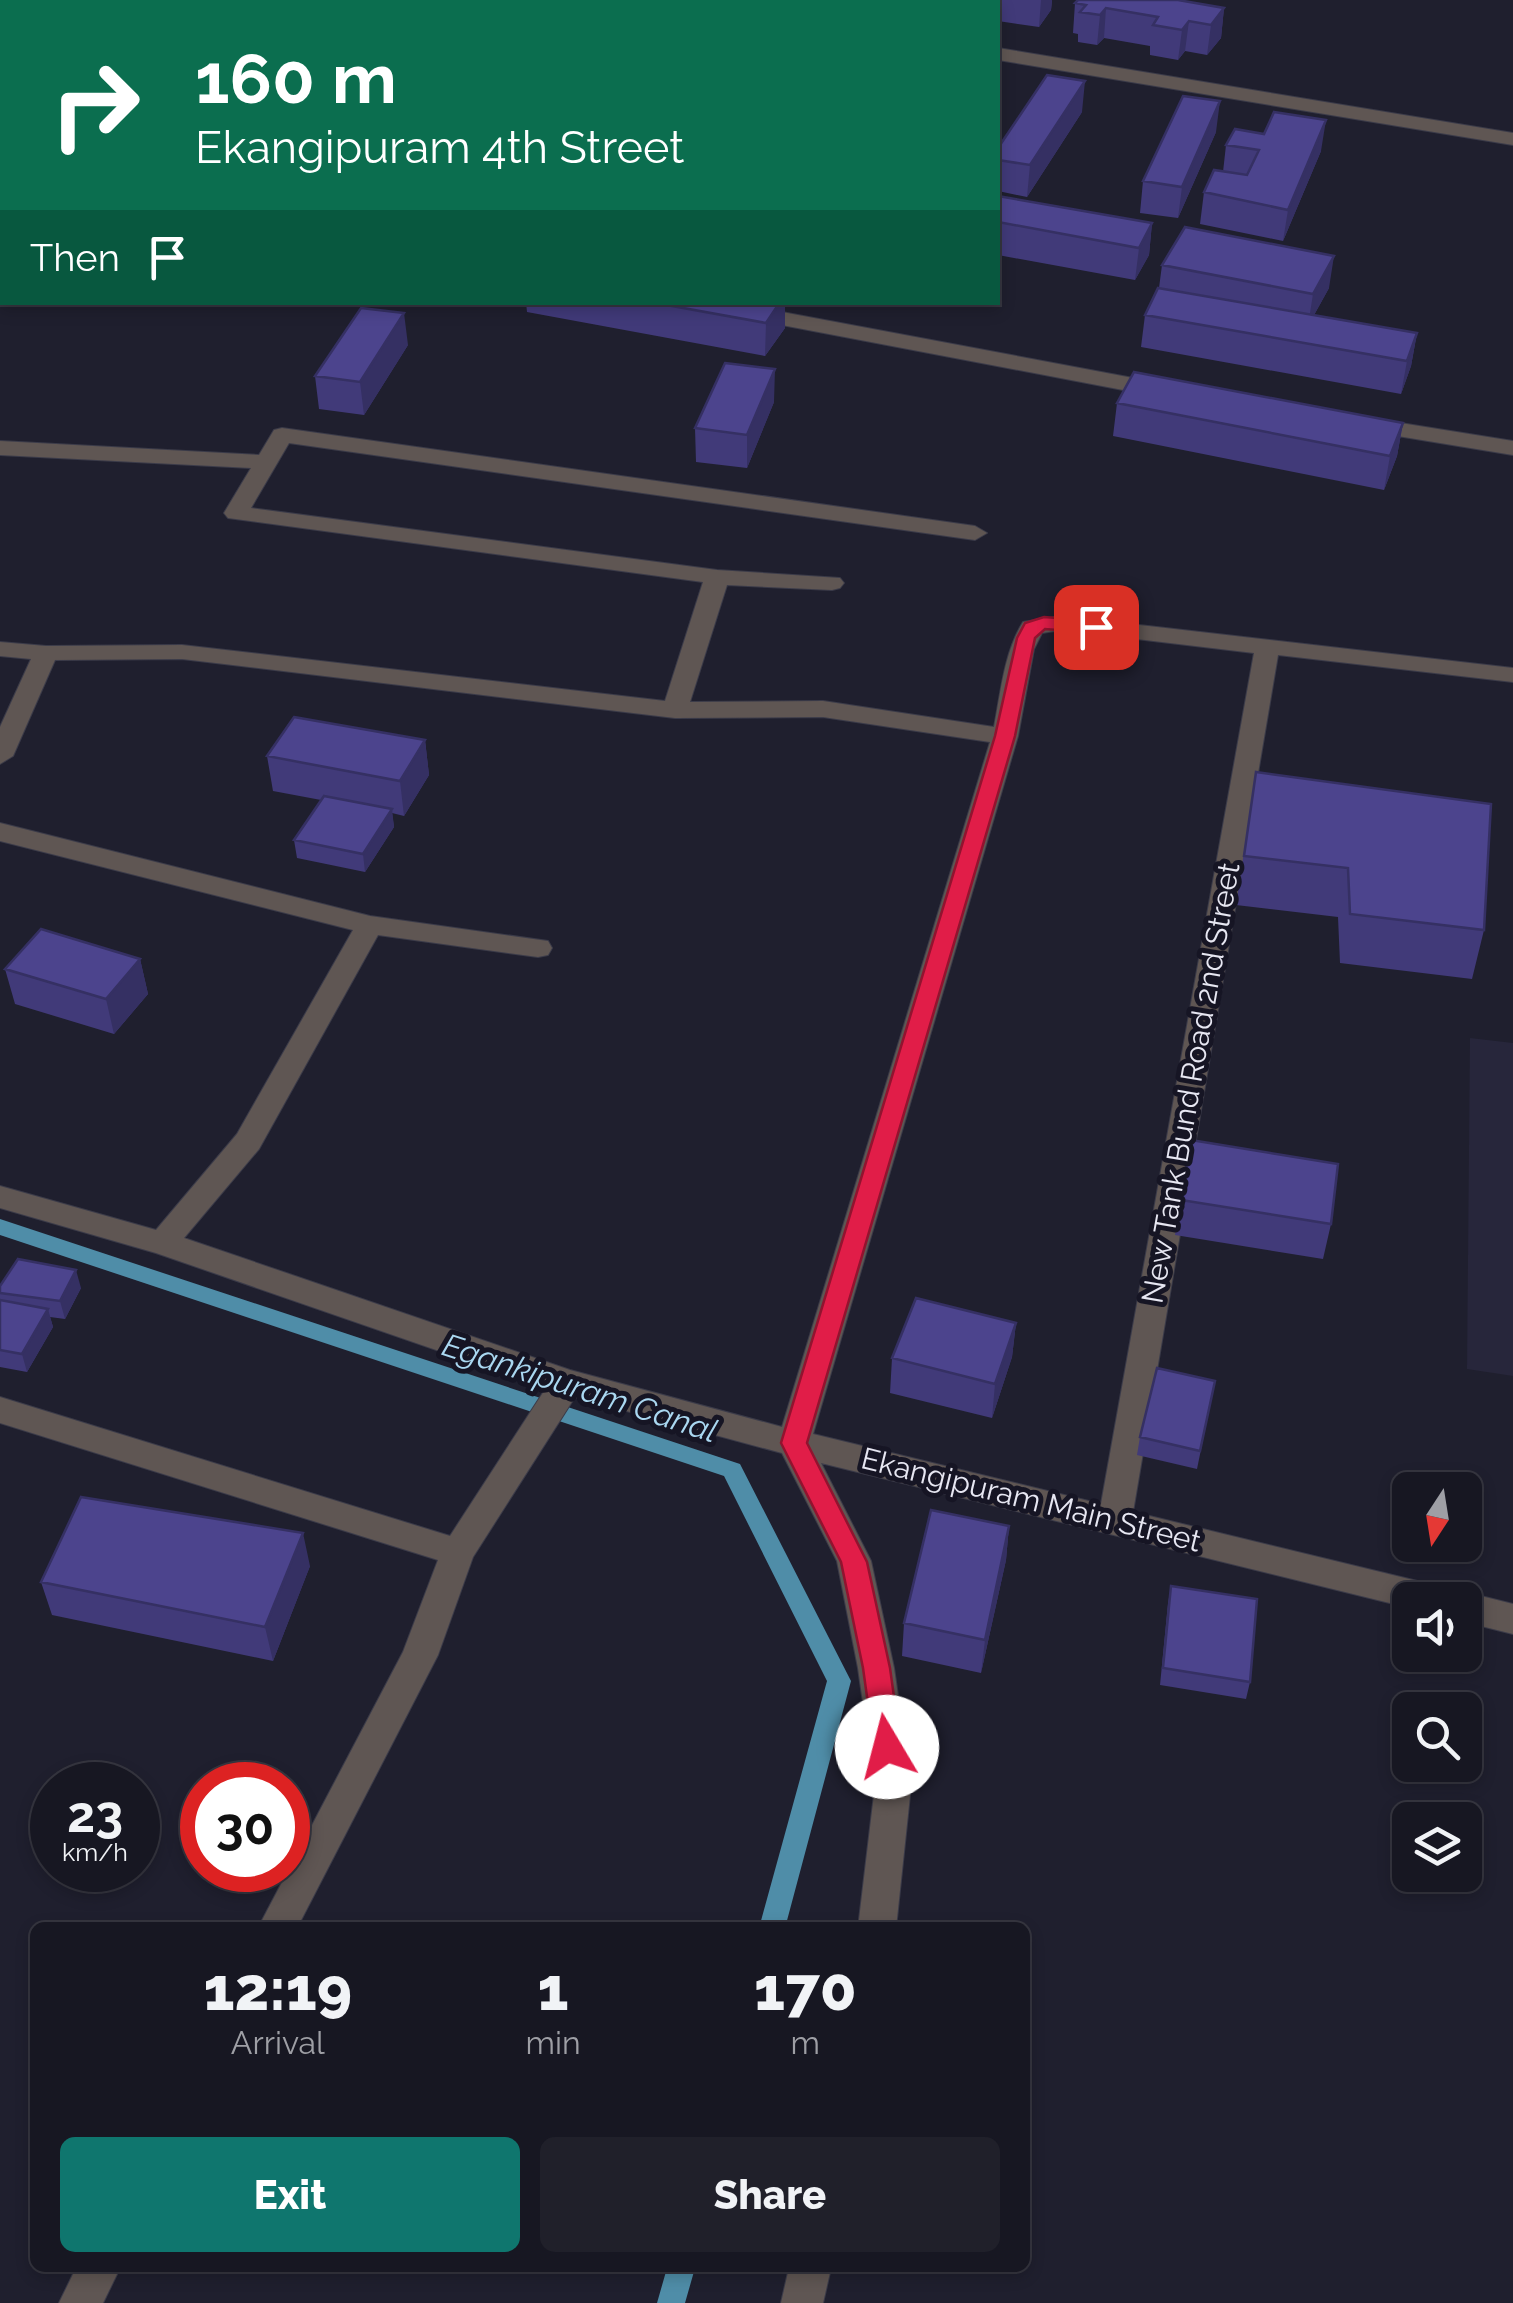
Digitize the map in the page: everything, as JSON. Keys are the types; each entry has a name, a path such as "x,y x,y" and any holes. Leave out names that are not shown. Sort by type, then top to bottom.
{"street":[{"path":"1000,54 1513,139"},
{"path":"708,305 1183,394"},
{"path":"1338,420 1513,448"},
{"path":"832,583 718,577 236,513 282,435 975,532"},
{"path":"0,448 269,462"},
{"path":"674,710 718,577"},
{"path":"879,1922 892,1786 876,1668 854,1562 794,1443 1005,736 1022,650 1032,627 1061,623 1513,675"},
{"name":"New Tank Bund Road 2nd Street","path":"1115,1518 1267,646"},
{"path":"0,649 46,653 182,652 674,710 823,708 1005,736"},
{"path":"0,756 46,653"},
{"path":"0,832 370,925 538,948"},
{"path":"163,1244 248,1141 370,925"},
{"name":"Ekangipuram Main Street","path":"0,1197 163,1244 566,1384 1392,1588"},
{"path":"280,1922 420,1655 458,1552 566,1384"},
{"path":"0,1410 458,1552"},
{"path":"1482,1611 1513,1619"},
{"path":"80,2303 96,2272"},
{"path":"802,2303 809,2272"}],"shaded area":[{"path":"1470,1038 1513,1043 1513,1376 1467,1369"}],"building":[{"path":"1178,0 1224,8 1211,25 1189,21 1182,30 1153,25 1158,17 1106,8 1100,15 1080,12 1086,5 1075,3"},
{"path":"1047,75 1085,81 1030,165 1000,160 1000,145"},
{"path":"1183,96 1220,101 1182,187 1143,181"},
{"path":"1274,112 1326,120 1288,210 1204,192 1214,170 1247,175 1259,150 1226,145 1235,129 1264,134"},
{"path":"1000,196 1152,223 1139,248 1000,222"},
{"path":"1185,227 1334,256 1313,294 1162,265"},
{"path":"1158,288 1417,333 1407,361 1145,315"},
{"path":"667,305 778,305 766,323"},
{"path":"361,308 404,313 360,382 315,376"},
{"path":"725,363 775,369 747,435 695,428"},
{"path":"1134,372 1403,423 1390,456 1117,403"},
{"path":"294,717 425,740 400,781 267,756"},
{"path":"1256,772 1491,804 1484,930 1350,914 1348,868 1244,856"},
{"path":"324,796 392,809 363,854 294,840"},
{"path":"41,929 140,959 106,999 5,969"},
{"path":"1191,1140 1338,1164 1331,1224 1181,1200"},
{"path":"18,1259 76,1270 60,1301 0,1293 0,1286"},
{"path":"916,1298 1016,1323 995,1384 892,1358"},
{"path":"0,1300 48,1309 22,1354 0,1350"},
{"path":"1157,1368 1215,1381 1200,1451 1140,1437"},
{"path":"81,1497 303,1533 265,1627 41,1582"},
{"path":"931,1510 1009,1526 985,1640 904,1623"},
{"path":"1171,1586 1257,1599 1250,1682 1163,1668"}],"waterway":[{"name":"Egankipuram Canal","path":"0,1227 732,1470 839,1681 774,1922"},
{"name":"Egankipuram Canal","path":"671,2303 680,2272"}],"route":[{"path":"887,1747 876,1668 854,1562 794,1443 1005,736 1026,638 1032,627 1044,623 1096,627"}]}
